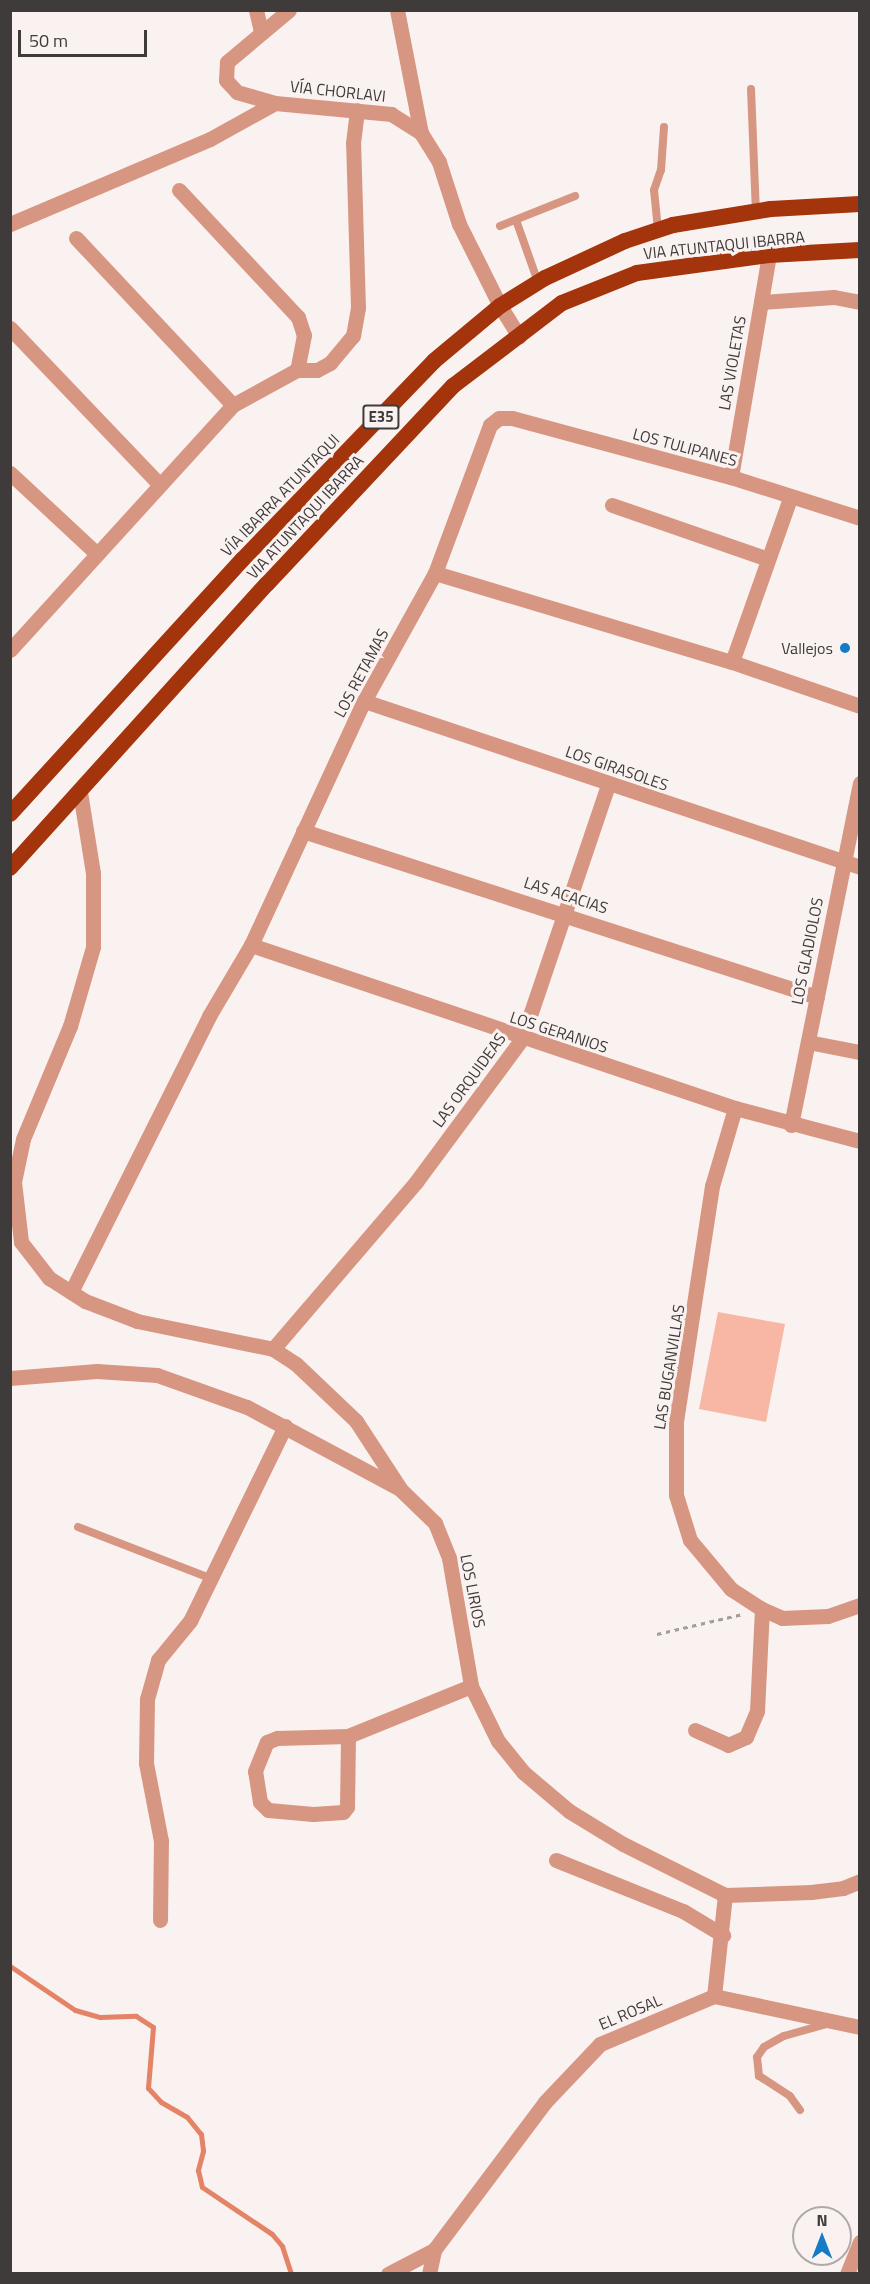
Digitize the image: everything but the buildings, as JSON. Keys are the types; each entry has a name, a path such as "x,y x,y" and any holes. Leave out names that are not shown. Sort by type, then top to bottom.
{"highway":[{"name":"VÍA IBARRA ATUNTAQUI","path":"10,814 243,559 434,361 500,306 538,282 625,241 658,230 756,211 860,204"},
{"name":"VIA ATUNTAQUI IBARRA","path":"10,868 267,584 453,386 562,303 637,273 769,255 860,250"}],"street":[{"path":"256,10 261,32"},
{"path":"275,103 237,92 226,80 227,63 289,10"},
{"path":"397,10 421,133"},
{"name":"VÍA CHORLAVI","path":"10,224 210,139 275,103 391,114 421,133 439,162 459,224 500,306 519,336"},
{"path":"10,650 233,405 297,370 316,370 330,363 353,336 358,308 353,143 357,110"},
{"path":"179,190 298,317 304,335 297,370"},
{"path":"76,238 233,405"},
{"name":"LAS VIOLETAS","path":"731,477 769,255"},
{"path":"761,302 834,297 860,302"},
{"path":"10,328 159,484"},
{"name":"LOS TULIPANES","path":"499,418 731,477 790,498 860,518"},
{"name":"LOS RETAMAS","path":"71,1292 209,1016 251,945 364,701 435,573 490,425 499,418"},
{"path":"10,473 96,553"},
{"path":"732,662 790,498"},
{"path":"612,505 768,559"},
{"path":"435,573 732,662 860,706"},
{"name":"LOS GIRASOLES","path":"364,701 608,785 860,867"},
{"name":"LOS GLADIOLOS","path":"791,1125 860,783"},
{"name":"LAS ORQUIDEAS","path":"273,1349 416,1182 522,1039 608,785"},
{"path":"80,792 93,873 93,947 70,1026 23,1139 14,1182 21,1242 49,1278 71,1292 137,1321 273,1349 296,1364 356,1421 400,1489"},
{"name":"LAS ACACIAS","path":"303,831 566,914 817,997"},
{"name":"LOS GERANIOS","path":"251,945 522,1039 735,1108 791,1125 860,1141"},
{"path":"808,1042 860,1052"},
{"name":"LAS BUGANVILLAS","path":"735,1108 712,1186 676,1422 676,1495 690,1540 731,1589 762,1609 782,1618 828,1616 860,1605"},
{"name":"LOS LIRIOS","path":"10,1378 97,1371 158,1375 247,1407 400,1489 435,1523 449,1558 471,1686 498,1741 523,1772 569,1811 623,1844 725,1895"},
{"path":"160,1920 161,1841 146,1763 147,1699 158,1660 190,1621 285,1426"},
{"path":"695,1730 728,1745 746,1737 757,1711 762,1609"},
{"path":"348,1736 347,1807 343,1812 313,1814 268,1810 260,1802 255,1771 267,1742 277,1738 348,1736 471,1686"},
{"path":"556,1860 683,1911 723,1935"},
{"path":"860,1881 822,1891 725,1895 723,1935 714,1996 860,2027"},
{"name":"EL ROSAL","path":"388,2274 434,2250 545,2102 600,2044 714,1996"},
{"path":"847,2274 860,2242"},
{"path":"429,2274 434,2250"}],"lane":[{"path":"751,89 756,211"},
{"path":"658,230 654,190 661,170 664,127"},
{"path":"500,226 575,196"},
{"path":"516,220 538,282"},
{"path":"78,1527 212,1579"},
{"path":"800,2110 790,2096 759,2076 757,2057 764,2047 784,2036 834,2022"}],"path":[{"path":"657,1634 762,1609"}],"shaded area":[{"path":"718,1312 785,1324 766,1422 699,1409"}],"waterway":[{"path":"10,1966 75,2010 100,2017 136,2016 153,2027 148,2088 161,2102 187,2117 201,2134 203,2151 198,2170 202,2187 272,2234 282,2246 291,2274"}],"place":[{"name":"Vallejos","path":"845,648"}]}
